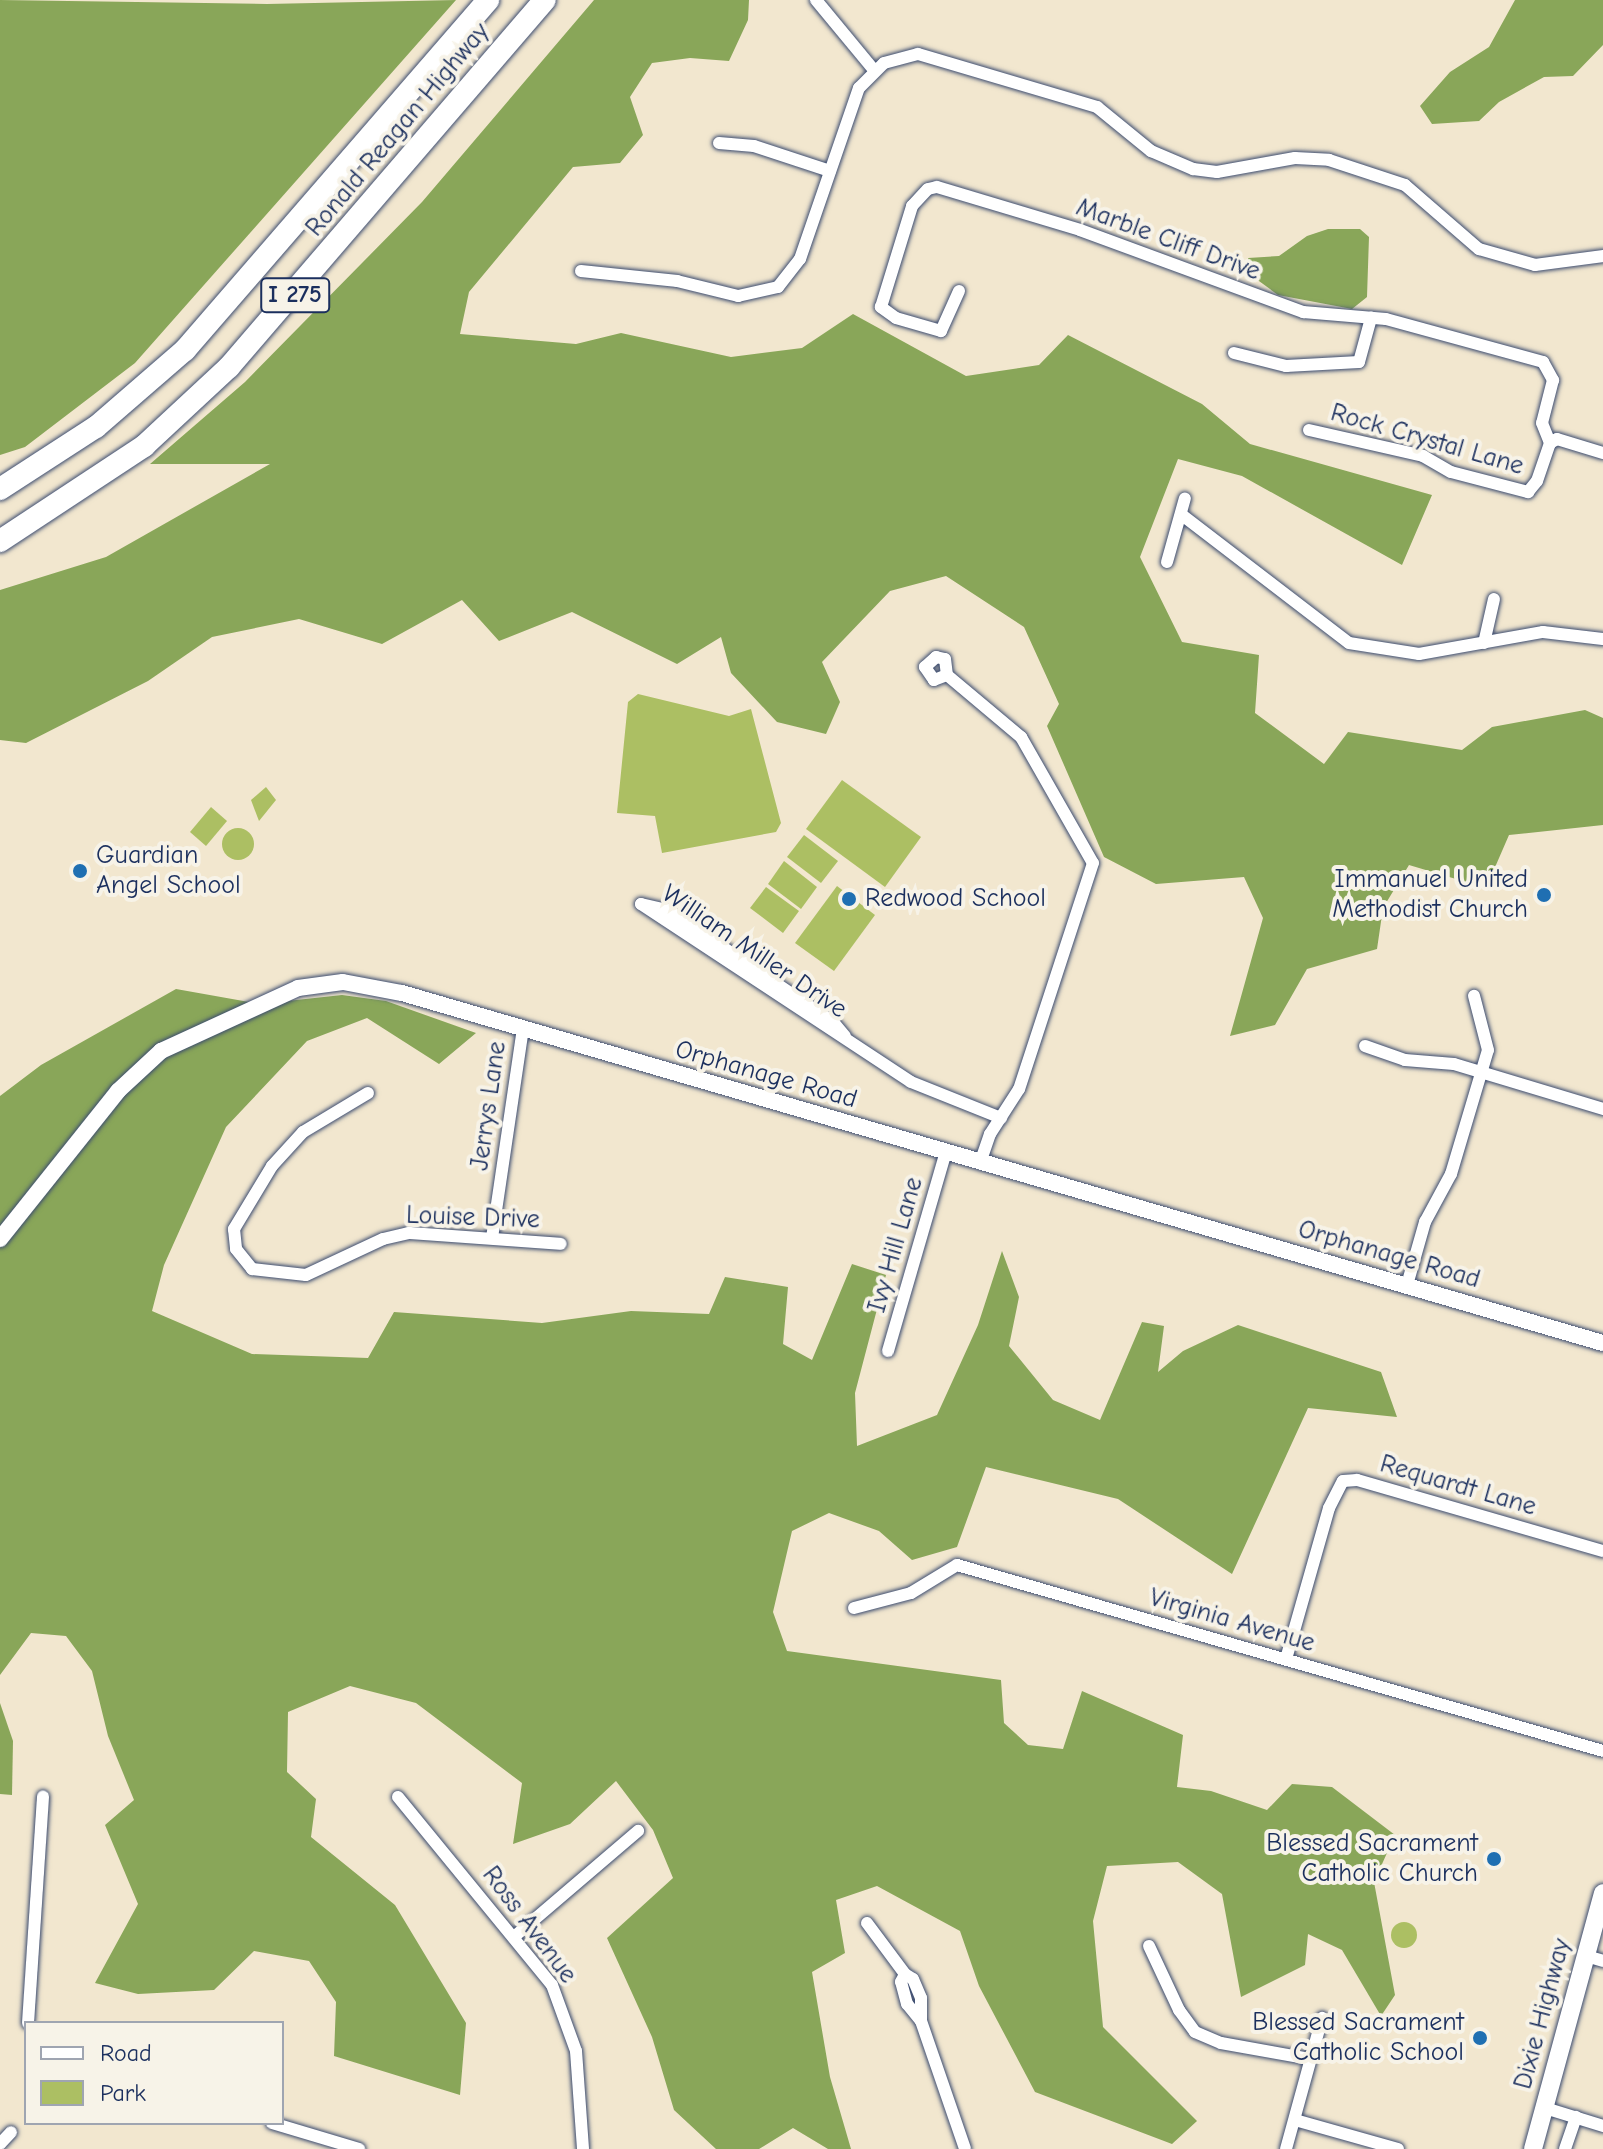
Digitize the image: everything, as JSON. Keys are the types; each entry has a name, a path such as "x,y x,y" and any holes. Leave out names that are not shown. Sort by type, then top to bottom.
{"highway":[{"name":"Ronald Reagan Highway","path":"0,489 96,427 185,350 488,0"},
{"name":"Ronald Reagan Highway","path":"0,541 144,446 229,367 545,0"}],"main road":[{"name":"Orphanage Road","path":"0,1239 145,1064 181,1039 298,988 319,982 371,985 1603,1343"},
{"name":"Dixie Highway","path":"1533,2149 1595,1959 1603,1893"}],"street":[{"path":"816,0 874,70"},
{"path":"581,271 677,281 738,296 768,292 786,281 800,259 855,96 874,70 895,58 929,54 1097,107 1164,160 1193,169 1217,172 1295,158 1329,160 1405,185 1479,249 1535,265 1603,256"},
{"path":"719,143 754,146 830,171"},
{"name":"Marble Cliff Drive","path":"959,291 941,331 896,318 881,307 906,220 928,189 937,187 1109,239 1303,312 1371,318 1543,362 1553,380 1542,423 1550,443"},
{"path":"1234,353 1286,366 1359,362 1371,318"},
{"name":"Rock Crystal Lane","path":"1309,430 1423,456 1451,472 1528,492 1537,481 1550,443"},
{"path":"1550,443 1557,439 1603,453"},
{"path":"1167,562 1185,498"},
{"path":"1182,515 1349,643 1419,654 1543,632 1603,639"},
{"path":"1484,643 1494,599"},
{"path":"947,675 1034,753 1093,863 1019,1089 1001,1118 980,1163"},
{"name":"William Miller Drive","path":"847,1039 834,1023 668,910 641,904 829,1032 847,1039 911,1082 1001,1118"},
{"path":"1407,1285 1425,1222 1451,1174 1483,1072 1489,1041 1474,996"},
{"name":"Jerrys Lane","path":"492,1238 523,1028"},
{"path":"1365,1046 1405,1060 1438,1061 1483,1072 1603,1109"},
{"name":"Louise Drive","path":"368,1093 303,1132 272,1166 234,1229 236,1249 245,1263 260,1273 306,1275 396,1235 561,1244"},
{"name":"Ivy Hill Lane","path":"888,1351 946,1152"},
{"name":"Requardt Lane","path":"1286,1659 1329,1508 1343,1481 1357,1480 1603,1551"},
{"name":"Virginia Avenue","path":"854,1608 911,1593 957,1565 1603,1751"},
{"path":"28,2021 43,1796"},
{"name":"Ross Avenue","path":"398,1797 515,1936 552,1985 569,2024 583,2149"},
{"path":"515,1936 638,1831"},
{"path":"867,1923 921,1998 921,2021 965,2149"},
{"path":"1149,1946 1195,2032 1221,2043 1310,2059"},
{"path":"1286,2149 1322,2018"},
{"path":"1545,2108 1603,2126"},
{"path":"1565,2149 1576,2117"},
{"path":"1295,2120 1398,2149"},
{"path":"278,2125 359,2149"},
{"path":"0,2144 11,2132"},
{"path":"307,2149 314,2136"}],"green space":[{"path":"0,0 267,4 456,0 135,363 25,447 0,455"},
{"path":"594,0 749,0 748,20 729,61 690,58 652,63 630,97 643,135 620,163 573,167 469,292 460,334 576,344 621,333 731,357 802,348 853,314 966,376 1039,365 1068,335 1202,404 1250,444 1432,495 1402,565 1242,476 1178,459 1140,557 1182,642 1259,655 1255,713 1324,764 1348,732 1462,750 1492,727 1585,710 1603,718 1603,825 1509,835 1486,888 1409,865 1383,908 1377,949 1307,969 1275,1025 1230,1036 1263,918 1244,877 1156,884 1104,857 1047,726 1059,704 1024,627 946,576 890,591 822,662 840,702 826,734 777,722 731,673 721,637 677,664 572,612 499,641 462,600 382,644 299,619 212,637 148,681 26,743 0,740 0,590 106,557 270,464 150,464 245,382 422,202"},
{"path":"1515,0 1603,0 1603,45 1573,76 1544,77 1499,102 1479,121 1432,124 1420,106 1450,72 1489,47"},
{"path":"1328,229 1360,229 1369,237 1367,297 1352,309 1278,295 1248,273 1248,258 1279,256 1307,236"},
{"path":"638,694 729,716 751,709 781,823 776,832 662,853 655,816 617,813 628,702"},
{"path":"842,780 921,837 885,887 806,829"},
{"path":"266,787 276,800 259,821 251,800"},
{"path":"211,807 227,821 206,846 190,832"},
{"path":"238,828 249,833 254,844 249,855 238,860 227,855 222,844 227,833"},
{"path":"804,835 838,861 821,883 787,857"},
{"path":"784,861 817,887 801,909 768,884"},
{"path":"837,886 875,915 834,971 795,943"},
{"path":"766,887 799,911 783,933 750,908"},
{"path":"176,989 260,1004 342,995 386,1001 476,1033 439,1064 367,1018 307,1041 226,1127 164,1265 152,1311 252,1354 368,1358 394,1312 542,1323 631,1311 709,1314 725,1277 788,1287 783,1344 812,1360 852,1264 886,1275 855,1393 857,1446 937,1415 978,1325 1002,1251 1019,1297 1009,1346 1053,1400 1100,1420 1142,1322 1164,1326 1158,1372 1183,1351 1238,1325 1381,1372 1397,1417 1308,1408 1232,1574 1118,1499 986,1467 957,1547 912,1560 879,1531 829,1513 792,1531 773,1612 787,1651 1001,1680 1004,1723 1028,1745 1063,1749 1082,1691 1183,1735 1177,1787 1211,1791 1267,1810 1292,1784 1332,1787 1395,1835 1374,1882 1395,1995 1381,2016 1342,1950 1308,1934 1305,1965 1241,1997 1222,1894 1178,1862 1107,1866 1093,1921 1103,2027 1197,2121 1172,2144 1035,2092 979,1986 960,1931 877,1886 836,1900 845,1953 812,1972 830,2077 851,2149 828,2149 793,2128 759,2149 716,2149 674,2110 652,2037 607,1938 673,1878 653,1830 616,1781 570,1824 513,1844 522,1783 416,1703 350,1686 288,1712 287,1772 316,1799 311,1837 395,1905 466,2023 460,2095 334,2056 336,2002 309,1961 254,1951 214,1990 138,1994 95,1983 138,1904 105,1825 134,1800 108,1736 92,1671 66,1636 31,1633 0,1675 0,1096 41,1065"},
{"path":"0,1703 13,1741 12,1795 0,1794"},
{"path":"1404,1922 1413,1926 1417,1935 1413,1944 1404,1948 1395,1944 1391,1935 1395,1926"}],"place":[{"name":"Guardian Angel School","path":"80,871"},
{"name":"Immanuel United Methodist Church","path":"1544,895"},
{"name":"Redwood School","path":"849,899"},
{"name":"Blessed Sacrament Catholic Church","path":"1494,1859"},
{"name":"Blessed Sacrament Catholic School","path":"1480,2038"}]}
